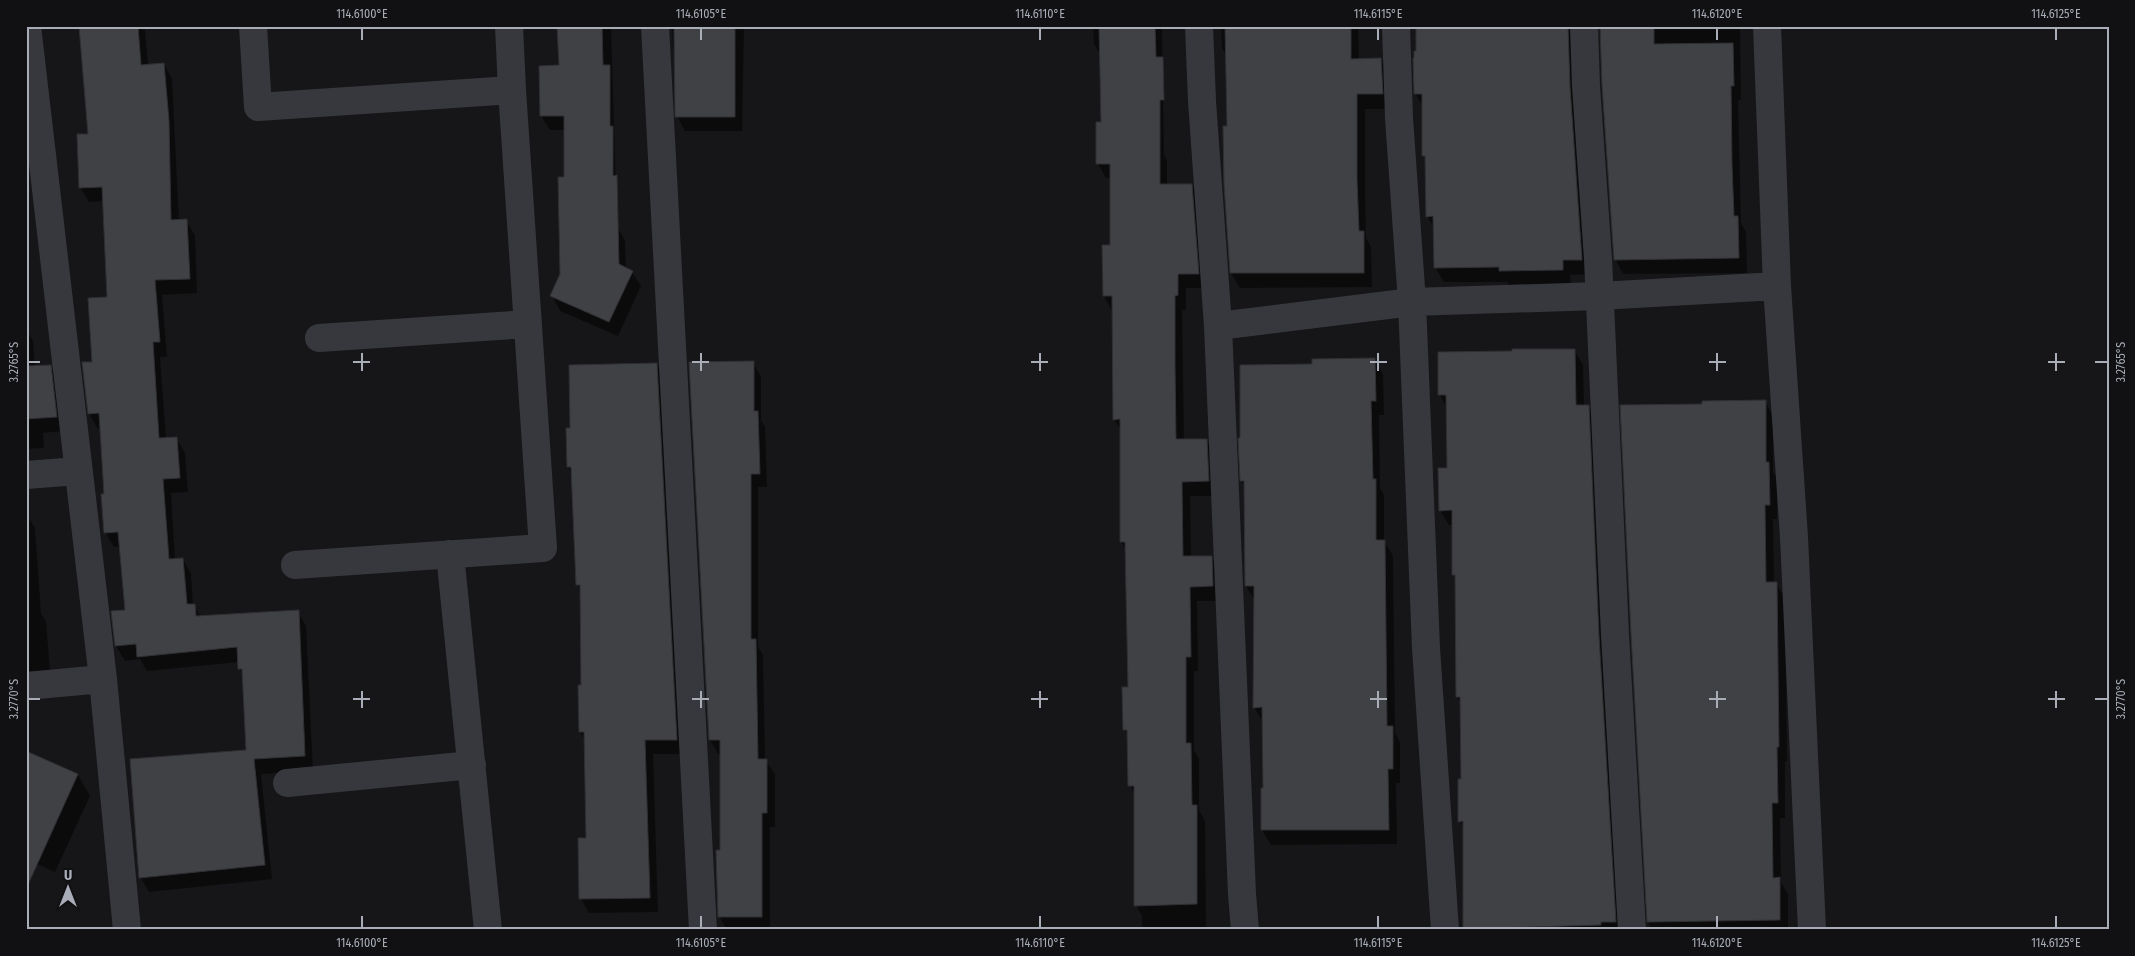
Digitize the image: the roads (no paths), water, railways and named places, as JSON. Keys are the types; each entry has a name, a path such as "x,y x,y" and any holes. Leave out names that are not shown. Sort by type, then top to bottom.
{"street":[{"path":"27,26 104,679 127,930"},
{"path":"252,26 258,107 512,90"},
{"path":"295,564 543,548 509,26"},
{"path":"655,26 703,930"},
{"path":"1199,26 1202,101 1218,326 1245,930"},
{"path":"1396,26 1399,118 1412,302 1426,648 1445,930"},
{"path":"1584,26 1632,930"},
{"path":"1767,26 1777,286 1794,537 1812,930"},
{"path":"1218,326 1412,302 1599,296 1777,286"},
{"path":"319,338 528,324"},
{"path":"26,475 78,471"},
{"path":"450,554 488,930"},
{"path":"26,686 104,679"},
{"path":"287,783 472,765"}]}
